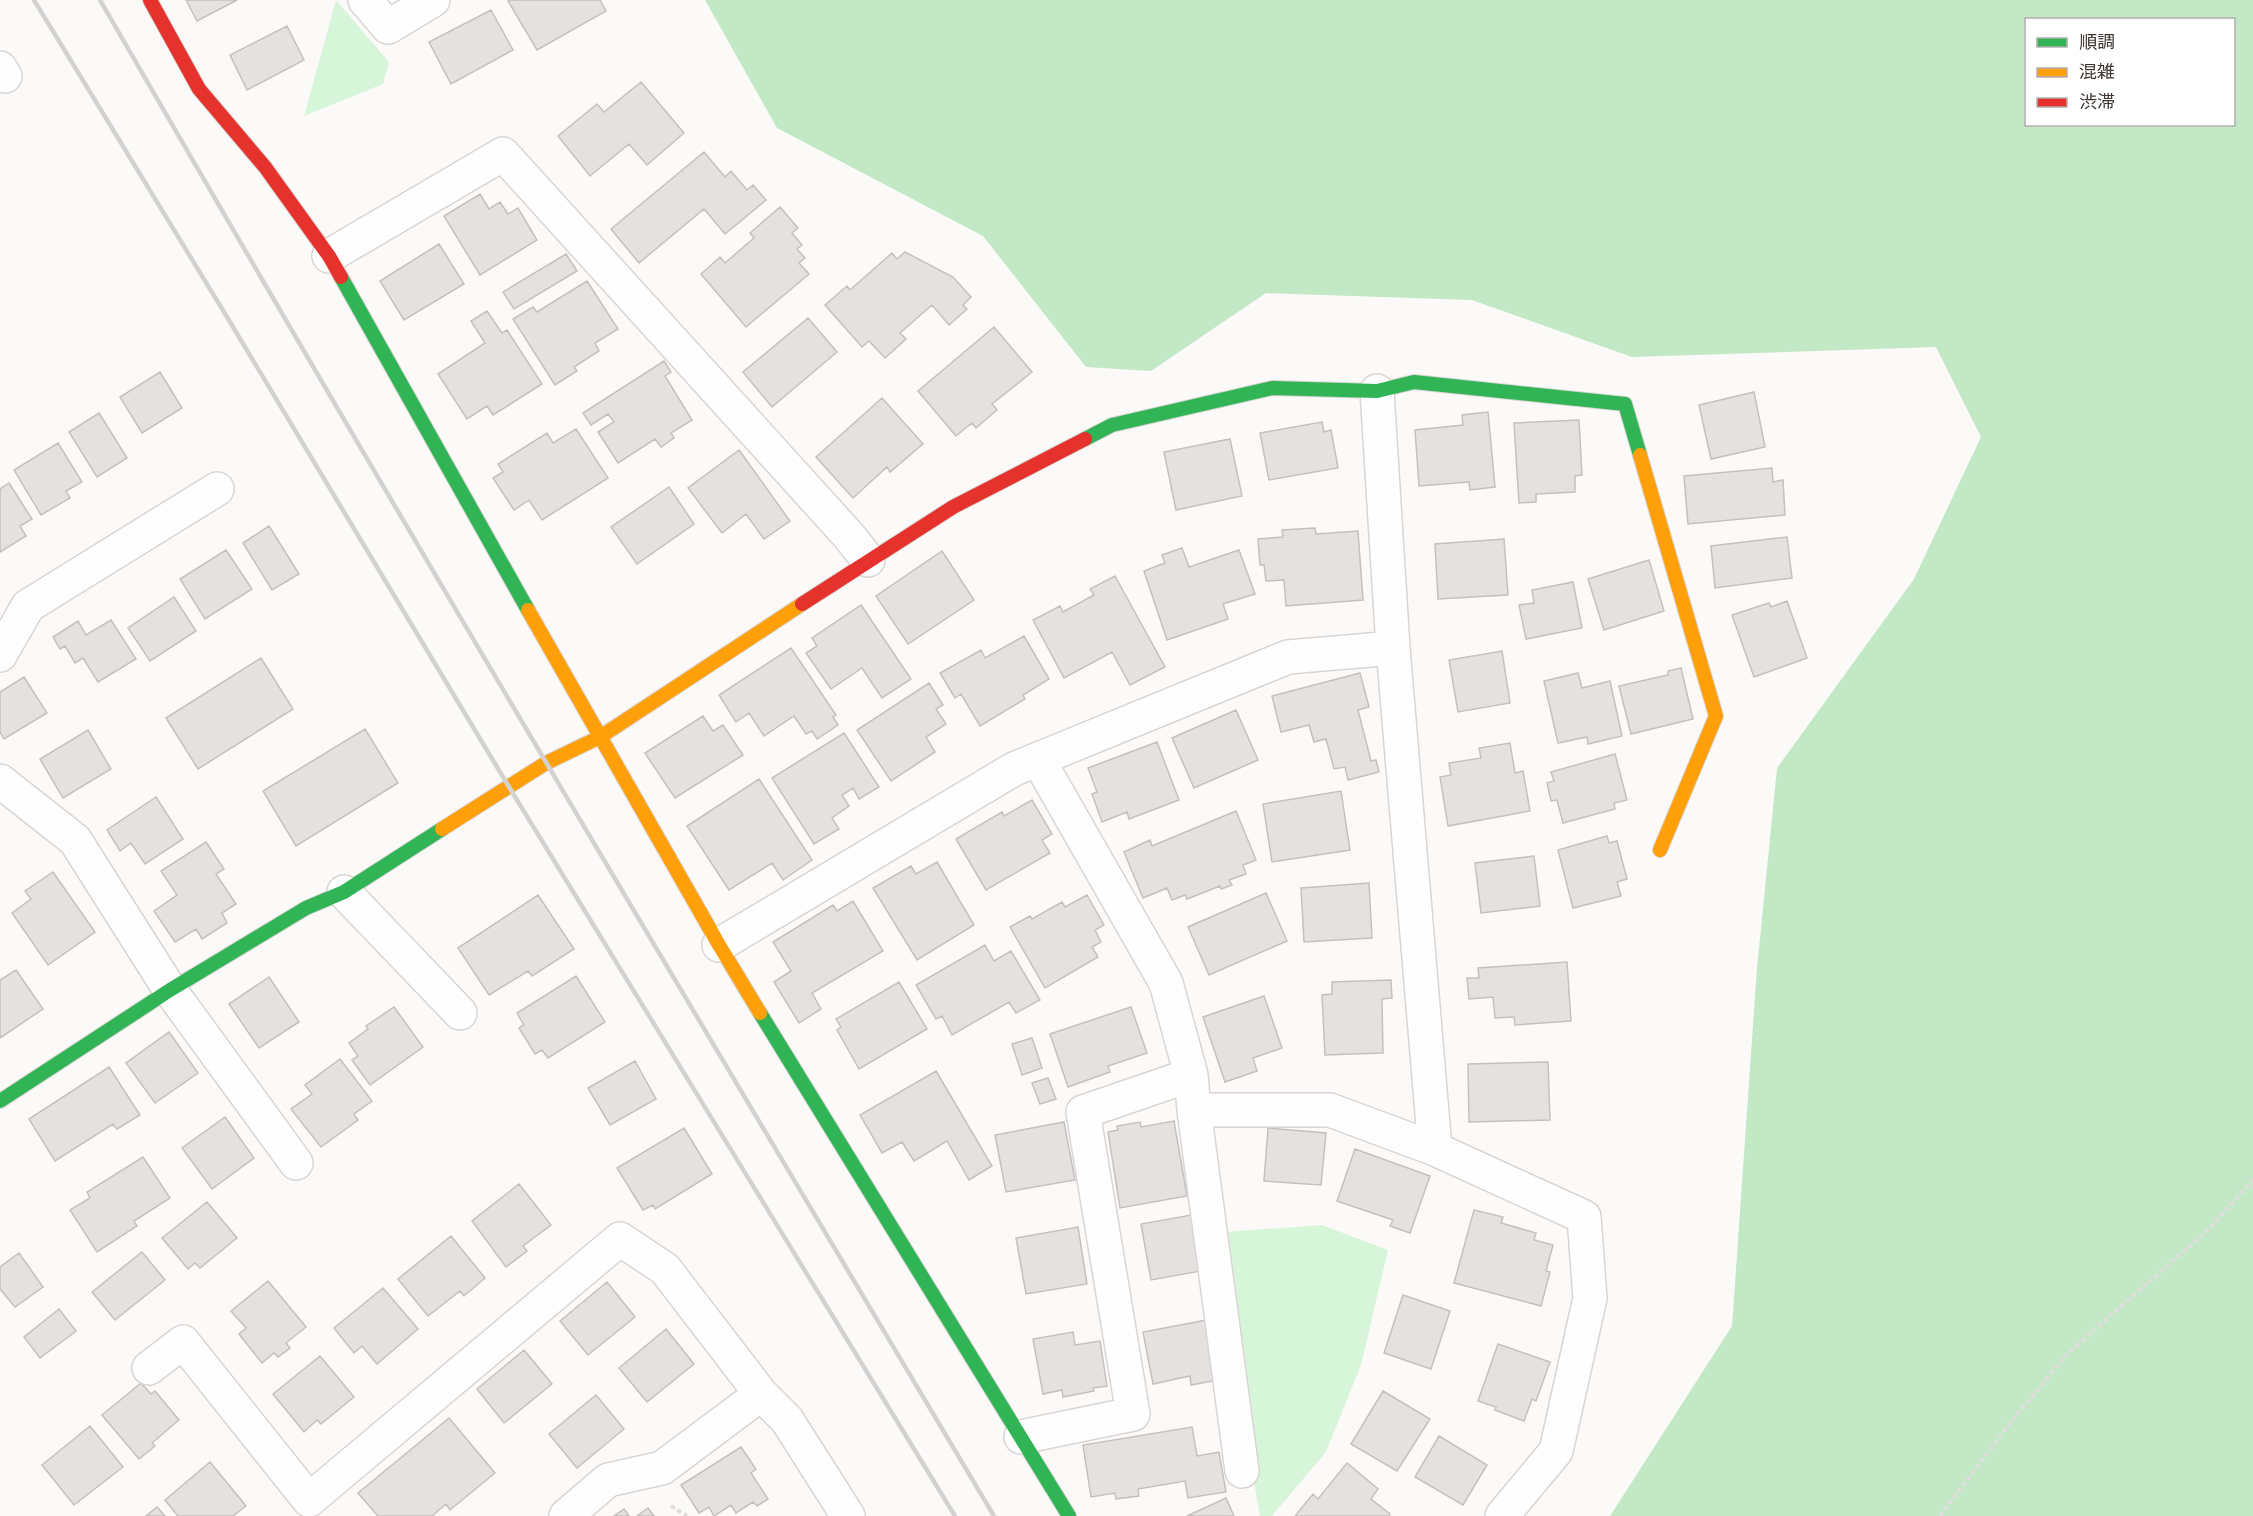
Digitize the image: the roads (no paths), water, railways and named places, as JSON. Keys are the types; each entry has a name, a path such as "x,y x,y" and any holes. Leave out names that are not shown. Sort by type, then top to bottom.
{"street":[{"path":"150,0 199,89 265,167 329,256 719,945 1069,1516"},
{"path":"365,0 388,27 434,0"},
{"path":"329,256 503,154 841,527 868,560"},
{"path":"0,1101 170,990 306,908 344,892 546,763 600,737 868,560 953,507 1112,425 1272,388 1377,391 1413,382 1625,404 1716,716 1660,850"},
{"path":"1377,391 1394,648 1435,1149"},
{"path":"0,655 28,606 217,489"},
{"path":"719,945 1014,769 1288,657 1394,648"},
{"path":"1038,759 1166,983 1191,1075 1242,1471"},
{"path":"0,781 75,840 170,990 296,1162"},
{"path":"344,892 460,1013"},
{"path":"1021,1437 1133,1414 1083,1112 1191,1075"},
{"path":"1194,1110 1330,1110 1435,1149 1584,1217 1590,1298 1556,1451 1502,1516"},
{"path":"149,1368 183,1342 301,1508 620,1239 665,1269 761,1394 787,1420 848,1516"},
{"path":"566,1516 608,1480 662,1468 761,1394"}],"railway":[{"path":"34,0 509,787 955,1516"},
{"path":"100,0 433,570 994,1516"}]}
